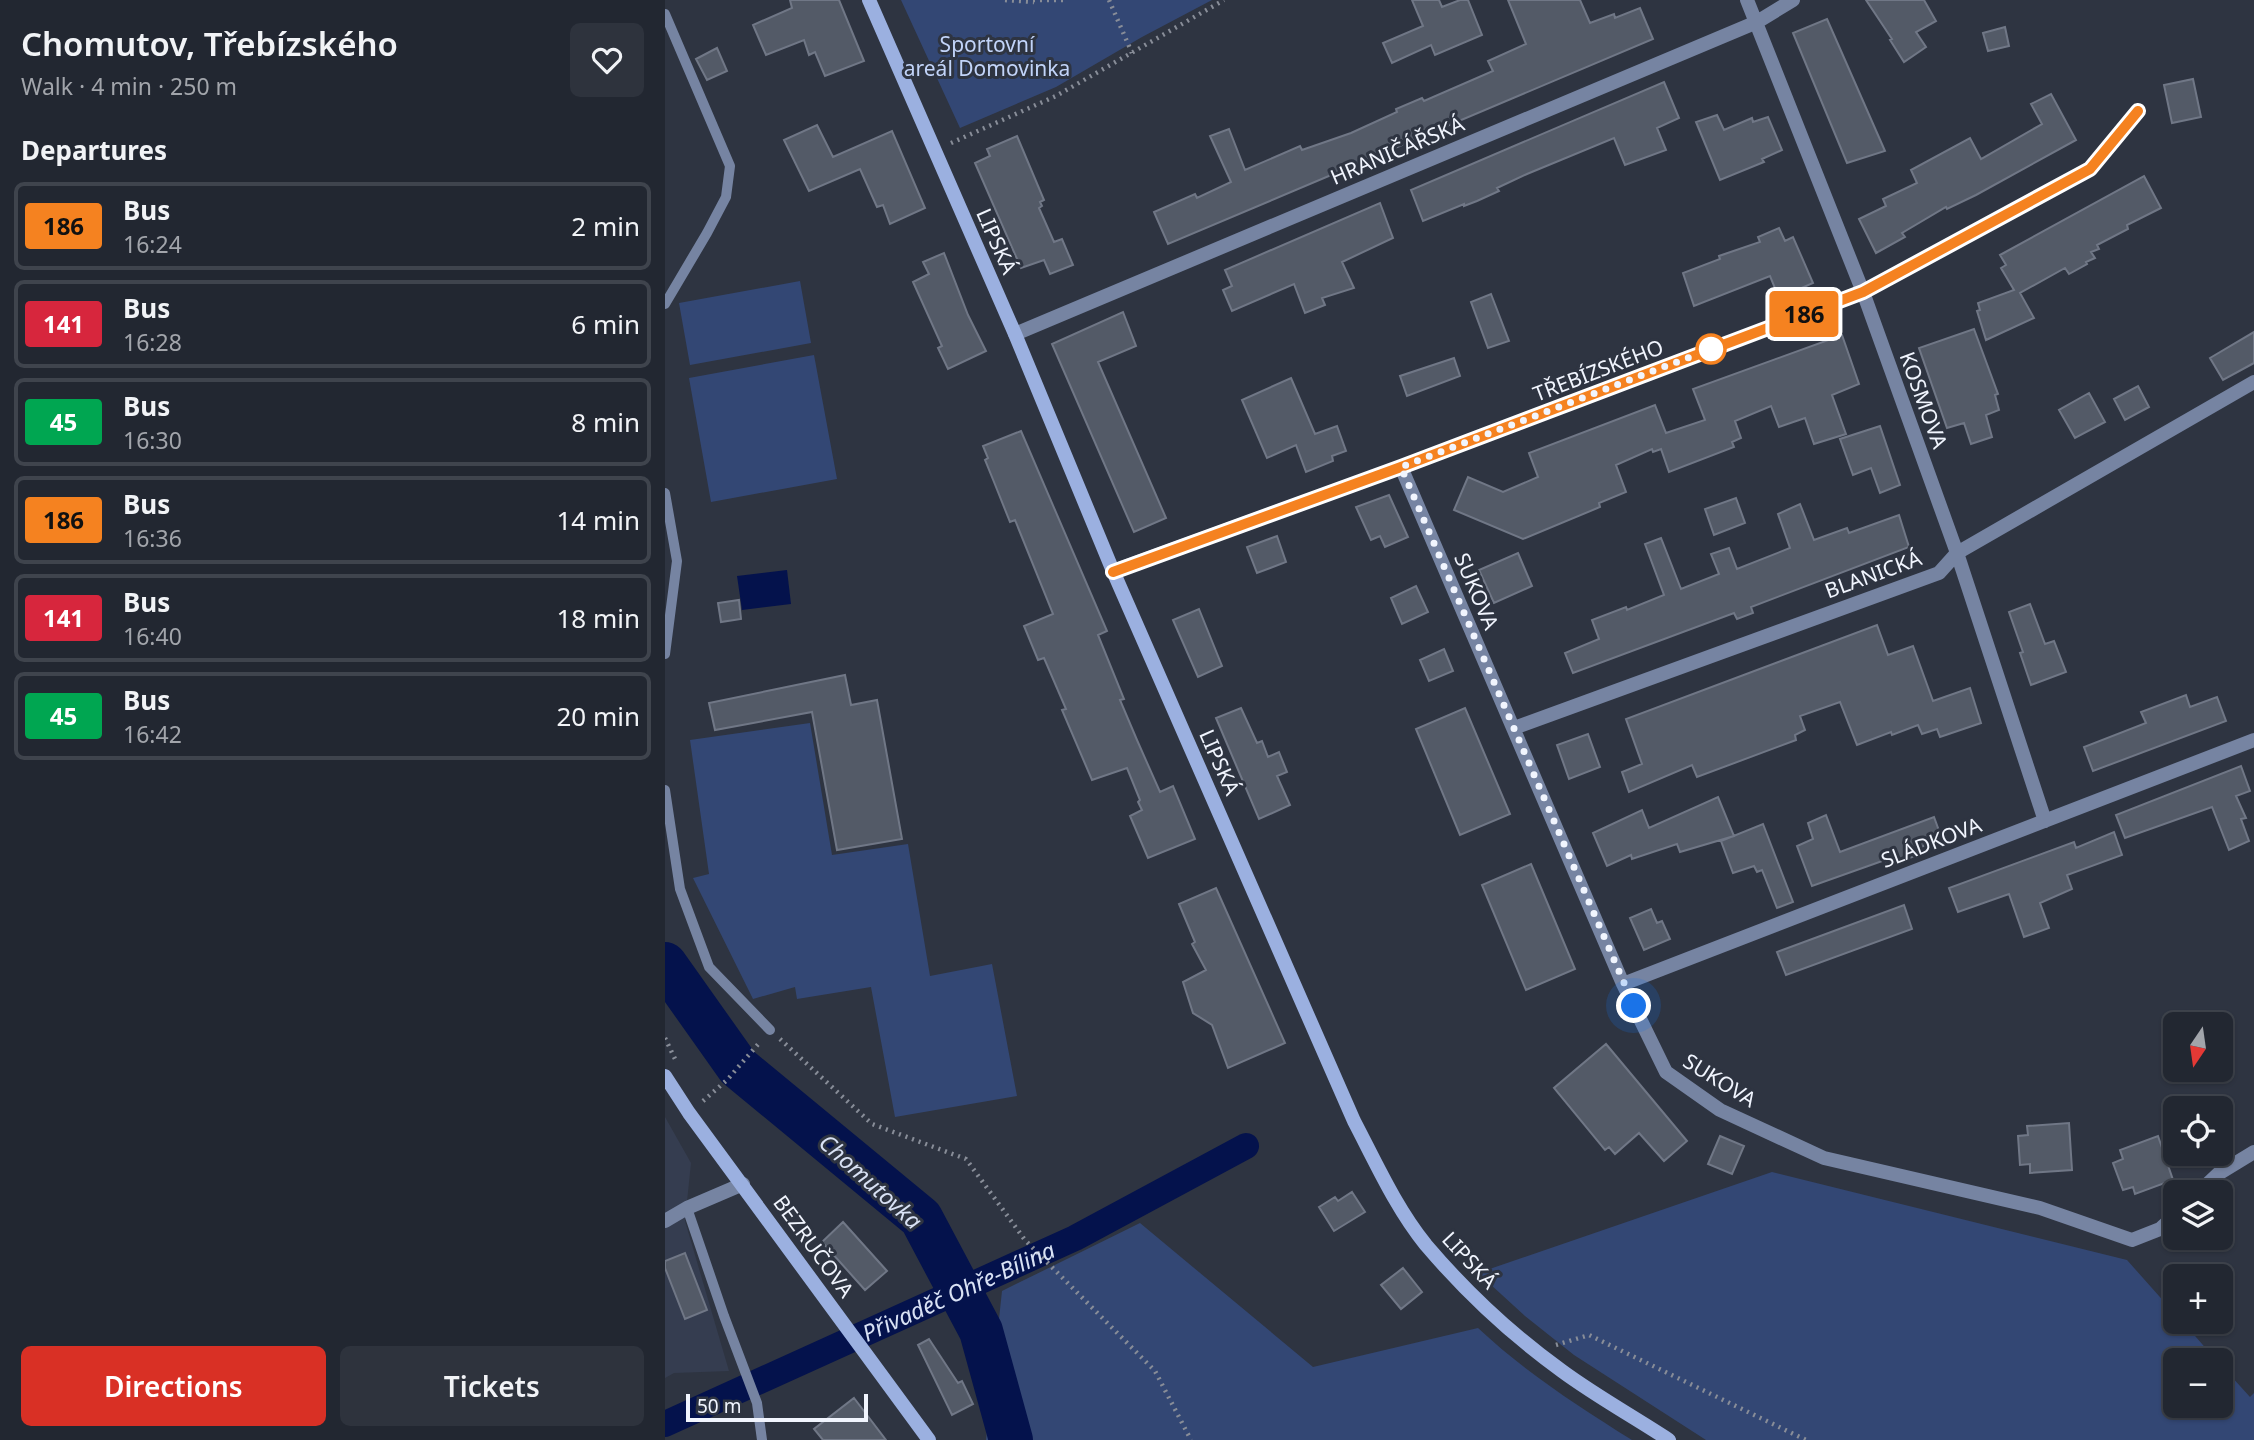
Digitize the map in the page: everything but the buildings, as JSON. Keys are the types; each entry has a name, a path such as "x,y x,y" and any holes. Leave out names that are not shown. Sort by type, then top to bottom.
{"street":[{"name":"LIPSKÁ","path":"869,0 1015,334 1113,572 1354,1121 1388,1186 1425,1243 1465,1287 1512,1332 1563,1372 1669,1440"},
{"name":"KOSMOVA","path":"1747,0 1863,292 1957,553 2045,821"},
{"name":"HRANIČÁŘSKÁ","path":"1015,334 1757,22 1793,0"},
{"name":"TŘEBÍZSKÉHO","path":"1113,572 1401,467 1863,292 2090,169 2138,111"},
{"name":"BLANICKÁ","path":"1514,728 1938,573 1957,553 2254,382"},
{"name":"SUKOVA","path":"1401,467 1623,984 1666,1072 1720,1110 1824,1158 2039,1208 2132,1240 2163,1226"},
{"name":"SLÁDKOVA","path":"1623,984 2254,740"},
{"name":"BEZRUČOVA","path":"667,1083 929,1440"},
{"path":"2212,1180 2254,1152"},
{"path":"665,1221 743,1184"}],"lane":[{"path":"665,14 730,166 726,197 665,304"},
{"path":"665,493 677,561 665,654"},
{"path":"665,790 680,889 709,967 770,1030"},
{"path":"688,1208 757,1403 762,1440"}],"path":[{"path":"1005,0 1067,0"},
{"path":"1109,0 1132,53"},
{"path":"934,150 1056,96 1224,0"},
{"path":"689,1113 727,1080 770,1030 871,1124 966,1159 1025,1240 1155,1371 1191,1440"},
{"path":"1536,1351 1589,1335 1806,1440"}],"shaded area":[{"path":"787,570 791,604 742,610 737,576"},
{"path":"665,1117 691,1163 685,1221 729,1371 674,1373 665,1378"}],"green space":[{"name":"Sportovní areál Domovinka","path":"901,0 1212,0 1056,87 960,128"},
{"path":"800,281 811,343 690,365 679,303"},
{"path":"814,355 837,479 711,502 689,378"},
{"path":"810,723 832,855 908,844 930,976 992,964 1017,1096 895,1117 871,987 797,999 795,987 753,999 693,878 709,874 690,740"},
{"path":"1772,1172 2127,1260 2163,1300 2163,1334 2193,1334 2206,1348 2163,1348 2163,1418 2233,1418 2233,1378 2250,1397 2254,1393 2254,1440 1706,1440 1574,1355 1525,1316 1478,1273"},
{"path":"1140,1223 1313,1367 1478,1328 1533,1374 1632,1440 986,1440 1002,1291"}],"waterway":[{"name":"Chomutovka","path":"665,964 738,1067 921,1218 981,1331 1011,1440"},
{"name":"Přivaděč Ohře-Bílina","path":"665,1424 1075,1238 1246,1146"}],"bus line":[{"name":"186","path":"1113,572 1401,467 1863,292 2090,169 2138,111"}],"route":[{"path":"1634,1006 1401,467 1711,349"}]}
